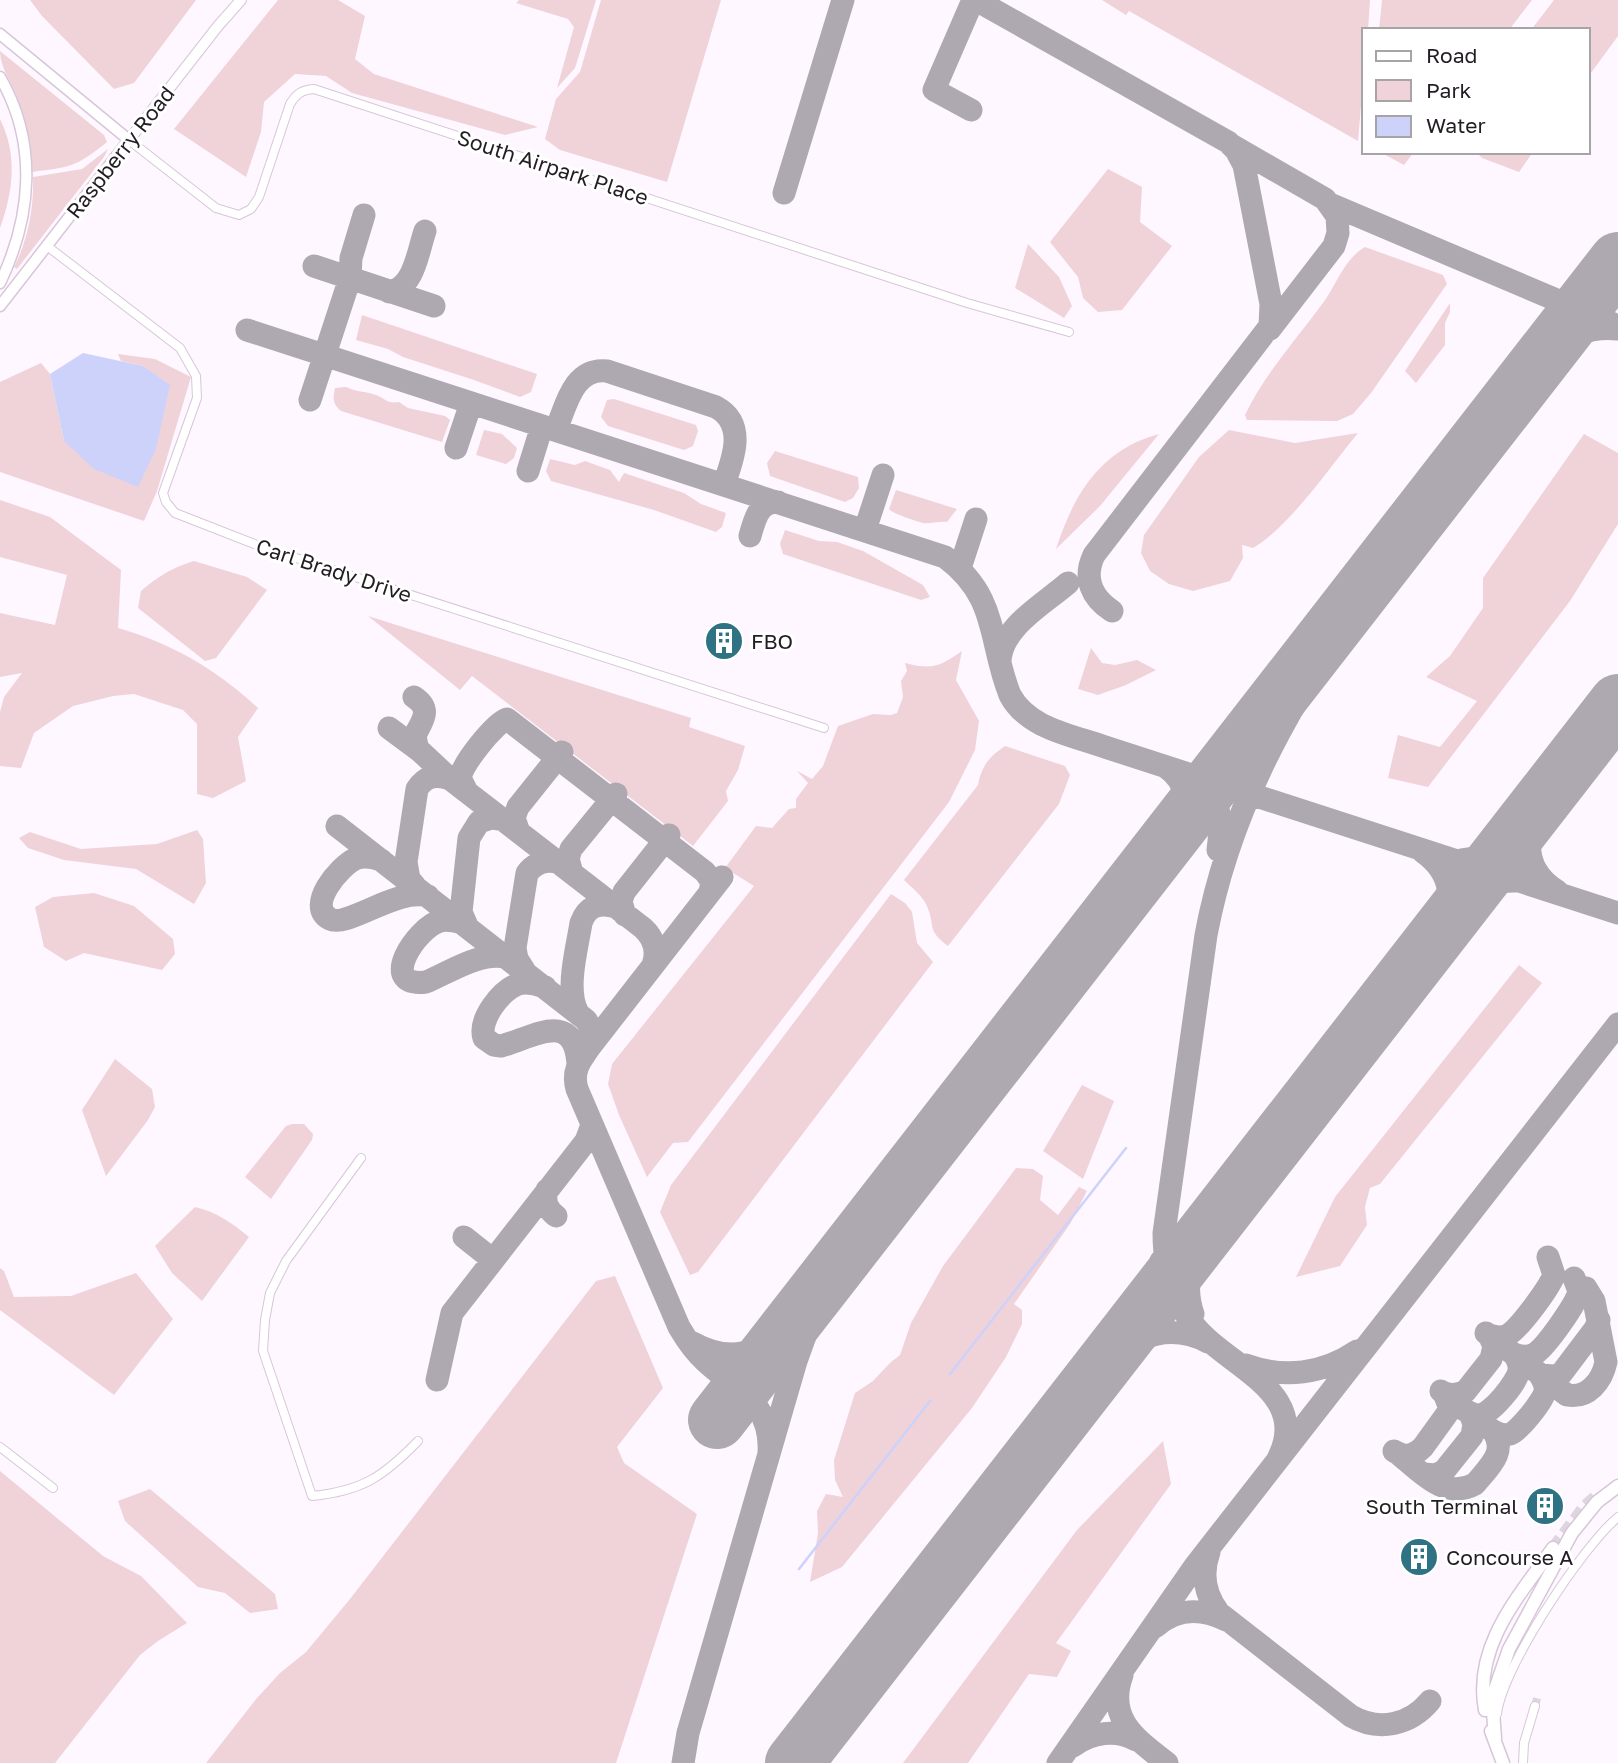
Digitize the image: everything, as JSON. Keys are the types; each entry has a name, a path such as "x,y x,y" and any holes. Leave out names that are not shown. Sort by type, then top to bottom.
{"main road":[{"path":"0,34 129,140"},
{"path":"0,77 16,111 23,136 27,175 26,200 18,240 0,283"},
{"name":"Raspberry Road","path":"0,306 129,140"},
{"path":"1495,1738 1492,1698 1500,1671 1526,1615 1576,1527 1597,1502 1618,1486"},
{"path":"1503,1763 1489,1727 1483,1700 1488,1655 1502,1620 1553,1548"}],"street":[{"name":"Raspberry Road","path":"129,140 241,0"},
{"name":"South Airpark Place","path":"129,140 216,208 239,215 251,209 259,197 290,104 296,94 314,89 967,303 1069,332"},
{"name":"Carl Brady Drive","path":"47,246 180,348 196,376 197,398 163,493 175,513 274,551 824,728"},
{"path":"361,1158 286,1261 270,1293 263,1351 312,1496 357,1488 386,1471 418,1441"},
{"path":"0,1447 53,1488"},
{"path":"1495,1738 1497,1709 1519,1654 1539,1620 1595,1540 1618,1517"},
{"path":"1523,1763 1524,1743 1535,1706"}],"green space":[{"path":"30,0 196,0 134,83 114,89 42,16"},
{"path":"278,0 338,0 365,16 355,59 374,74 538,127 505,135 352,93 326,76 295,74 264,102 261,132 246,177 174,129"},
{"path":"519,0 596,0 575,68 557,88 574,27 568,19 516,3"},
{"path":"601,0 721,0 667,182 560,150 545,139 556,99 580,72"},
{"path":"1102,0 1370,0 1368,28 1362,28 1362,93 1358,141 1129,11 1126,15"},
{"path":"1382,0 1532,0 1511,28 1379,28"},
{"path":"1554,0 1618,0 1618,36 1590,74 1590,28 1533,28"},
{"path":"0,51 104,135 107,142 88,157 72,165 32,172 26,125 4,69"},
{"path":"0,119 9,146 12,174 0,228"},
{"path":"108,149 17,269 14,267 29,224 33,177 82,169"},
{"path":"1384,154 1412,154 1404,165"},
{"path":"1478,154 1532,154 1519,172"},
{"path":"1108,169 1142,187 1140,222 1172,246 1122,310 1098,312 1083,298 1078,277 1050,242"},
{"path":"1028,244 1059,277 1072,306 1064,318 1015,288"},
{"path":"1365,247 1443,275 1447,284 1371,393 1353,414 1337,421 1247,420 1245,415 1271,371 1323,303 1346,265"},
{"path":"1450,303 1450,312 1445,323 1445,345 1416,383 1405,371"},
{"path":"362,315 537,374 531,392 520,397 356,340"},
{"path":"118,354 155,359 191,377 157,491 144,521 0,472 0,382 41,363 50,374 64,441 143,366 121,361"},
{"path":"346,387 376,395 389,402 399,402 408,408 445,416 450,420 442,442 341,411 334,401 335,388"},
{"path":"614,399 696,425 698,431 693,446 684,450 608,426 601,417 607,400"},
{"path":"484,430 502,434 517,448 514,458 506,464 476,455"},
{"path":"1229,430 1295,443 1358,433 1281,526 1253,548 1242,545 1243,558 1230,581 1193,591 1169,584 1150,571 1141,553 1144,535 1199,457"},
{"path":"1159,434 1100,506 1056,549 1071,510 1092,477 1121,451 1138,441"},
{"path":"1584,434 1618,453 1618,524 1570,601 1428,787 1388,778 1398,735 1440,747 1477,701 1426,677 1450,656 1483,608 1483,578"},
{"path":"775,451 858,477 859,488 853,498 845,502 770,476 767,463"},
{"path":"550,459 575,465 585,461 610,470 619,482 624,473 684,493 701,504 726,513 722,527 716,532 654,510 551,481 546,471"},
{"path":"896,490 957,509 947,522 915,521 889,509"},
{"path":"0,500 50,517 121,570 118,628 193,659 226,681 258,708 238,737 246,781 213,798 197,794 197,724 183,710 134,694 73,706 34,733 21,768 0,766 0,712 4,697 22,673 0,677 0,613 55,625 67,575 0,557"},
{"path":"785,530 863,551 923,585 930,597 921,600 783,554 780,544"},
{"path":"194,561 247,577 267,590 216,658 205,661 138,608 141,591 172,569"},
{"path":"368,616 691,718 689,727 745,746 738,770 726,791 728,801 693,846 472,676 460,690"},
{"path":"1091,648 1102,663 1115,665 1137,660 1156,670 1098,695 1078,689"},
{"path":"962,651 956,680 979,721 975,750 949,802 688,1142 673,1143 647,1177 608,1084 612,1064 754,886 725,868 756,826 772,828 789,809 796,808 796,799 808,783 797,771 812,779 823,766 838,726 873,714 897,713 903,697 901,681 907,671 905,663 935,666"},
{"path":"1005,746 1065,766 1070,775 1059,804 948,946 934,932 925,902 904,880 978,785 987,762"},
{"path":"197,830 203,839 206,883 194,904 136,869 64,860 28,848 19,838 30,832 81,849 157,844"},
{"path":"94,893 134,906 173,939 175,954 162,970 84,953 66,961 44,947 35,907 53,897"},
{"path":"891,894 905,903 912,912 917,943 933,962 698,1272 690,1275 660,1212 671,1185"},
{"path":"1519,965 1542,983 1380,1184 1370,1188 1365,1207 1367,1225 1340,1266 1296,1277 1335,1197"},
{"path":"115,1059 152,1089 155,1107 106,1176 82,1110"},
{"path":"1082,1085 1114,1101 1083,1179 1043,1151"},
{"path":"304,1124 313,1134 312,1140 271,1199 245,1177 286,1126"},
{"path":"1016,1168 1033,1169 1043,1176 1040,1200 1058,1215 1079,1187 1087,1191 1070,1224 1014,1304 1022,1310 1022,1324 1006,1357 972,1408 842,1567 810,1582 818,1533 817,1511 826,1494 843,1497 835,1480 834,1460 855,1393 873,1381 900,1355 911,1323 943,1266"},
{"path":"195,1207 224,1219 249,1237 202,1301 172,1273 155,1246"},
{"path":"0,1268 4,1271 14,1297 71,1296 136,1273 173,1319 114,1395 0,1310"},
{"path":"615,1276 663,1388 617,1447 624,1463 697,1514 616,1763 206,1763 257,1698 280,1673 306,1652 350,1599 596,1281"},
{"path":"1163,1441 1171,1484 1056,1643 1071,1651 1057,1677 1029,1674 968,1763 903,1763 1077,1530"},
{"path":"0,1471 103,1556 141,1576 187,1623 140,1655 55,1763 0,1763"},
{"path":"150,1489 275,1594 278,1609 250,1613 225,1593 198,1587 125,1521 118,1501"}],"water":[{"path":"83,353 143,366 170,385 156,449 138,487 94,469 64,441 50,374"}],"waterway":[{"path":"950,1374 1126,1148"},
{"path":"799,1569 930,1401"}],"taxiway":[{"path":"784,193 843,0"},
{"path":"971,110 934,90 973,0"},
{"path":"976,0 1228,142 1244,165 1271,304 1270,326 1094,555 1089,571 1091,586 1099,600 1112,611"},
{"path":"1233,146 1325,199 1337,216 1338,233 1334,246 1270,329"},
{"path":"1330,204 1618,326"},
{"path":"310,400 350,278 351,258 364,215"},
{"path":"389,292 397,289 410,277 425,231"},
{"path":"314,266 434,306"},
{"path":"1546,353 1579,334 1598,329 1618,329"},
{"path":"247,330 945,557 975,588 983,604 990,620 1010,695 1018,707 1039,723 1065,734 1618,913"},
{"path":"556,430 572,390 586,375 595,371 607,371 716,407 726,414 735,432 735,442 724,484"},
{"path":"456,448 471,403"},
{"path":"528,471 542,426"},
{"path":"865,530 883,475"},
{"path":"750,536 762,508 778,502"},
{"path":"962,562 976,519"},
{"path":"1277,1461 1285,1437 1284,1416 1276,1398 1262,1383 1208,1340 1186,1314 1171,1281 1164,1233 1206,935 1219,879 1237,826 1258,775 1309,680 1402,540"},
{"path":"1000,662 1002,649 1016,627 1068,583"},
{"path":"414,697 420,701 424,710 423,720 415,735 420,751"},
{"path":"466,790 460,778 462,771 487,736 507,719 705,872 712,882 710,892"},
{"path":"389,728 420,751 450,779 643,928 654,945 653,965"},
{"path":"519,832 514,818 518,807 562,752"},
{"path":"1193,775 1212,772 1232,760"},
{"path":"1166,767 1180,781 1185,796 1184,812 1177,830"},
{"path":"415,886 409,879 406,862 417,789 432,777 450,779"},
{"path":"1196,778 1211,793 1218,810 1218,850"},
{"path":"572,873 568,859 571,849 616,794"},
{"path":"1538,808 1531,832 1530,854 1538,874 1557,891"},
{"path":"468,928 461,912 469,838 479,822 491,818 504,820"},
{"path":"337,826 586,1020 592,1030 589,1048"},
{"path":"625,915 621,902 624,892 669,835"},
{"path":"1462,860 1489,856 1515,837"},
{"path":"1423,852 1441,870 1448,890 1447,911 1439,935"},
{"path":"381,860 358,858 341,870 323,896 323,913 330,919 338,920 402,897 428,896"},
{"path":"524,970 517,959 515,948 527,873 542,862 560,863"},
{"path":"722,877 589,1048 577,1067 575,1077 577,1089 679,1327 701,1357 759,1409 765,1421 769,1453"},
{"path":"1462,905 1487,887 1501,882 1517,881"},
{"path":"578,1013 574,1004 572,981 581,923 594,907 616,907"},
{"path":"462,923 440,921 421,934 406,956 402,967 404,976 411,981 426,982 477,959 498,956 508,958"},
{"path":"545,987 521,983 505,992 492,1006 484,1023 484,1038 501,1046 538,1033 560,1032 569,1036 575,1047 578,1064"},
{"path":"1058,1763 1195,1566 1618,1024"},
{"path":"437,1380 452,1313 586,1141 592,1125"},
{"path":"547,1190 547,1205 556,1216"},
{"path":"1193,1314 1189,1281 1198,1251 1208,1231"},
{"path":"464,1237 493,1260"},
{"path":"1489,1335 1506,1336 1533,1308 1554,1275 1548,1257"},
{"path":"1148,1308 1156,1287 1161,1261"},
{"path":"683,1763 688,1733 796,1361 814,1311 840,1263"},
{"path":"1514,1354 1533,1355 1554,1333 1577,1297 1579,1291 1574,1278"},
{"path":"1486,1333 1567,1395 1575,1396 1588,1391 1601,1376 1606,1362 1594,1301 1586,1288"},
{"path":"1540,1375 1561,1374 1599,1320"},
{"path":"693,1343 719,1353 743,1353 766,1345 788,1329"},
{"path":"1110,1357 1132,1343 1156,1334 1182,1333 1208,1342"},
{"path":"1444,1393 1453,1395 1465,1392 1491,1359 1494,1346 1489,1335"},
{"path":"1246,1365 1275,1372 1303,1372 1331,1365 1357,1351"},
{"path":"1441,1391 1469,1412 1484,1414 1503,1397 1514,1382 1519,1370 1514,1354"},
{"path":"1485,1425 1503,1435 1510,1434 1519,1427 1544,1395 1545,1387 1540,1375"},
{"path":"1394,1451 1409,1455 1423,1447 1449,1411 1444,1393"},
{"path":"1424,1474 1435,1475 1444,1471 1472,1436 1474,1424 1470,1413"},
{"path":"1400,1455 1434,1482 1444,1487 1464,1488 1475,1484 1494,1459 1498,1446 1493,1431"},
{"path":"1209,1552 1205,1568 1206,1584 1210,1599 1219,1613 1351,1716 1372,1724 1394,1723 1413,1716 1430,1701"},
{"path":"1155,1627 1172,1616 1189,1612 1208,1613 1226,1620"},
{"path":"1122,1675 1118,1690 1121,1716 1135,1736 1167,1763"},
{"path":"1073,1746 1096,1735 1112,1733 1136,1740"}],"runway":[{"path":"717,1420 1618,261"},
{"path":"794,1763 1618,703"}],"tunnel":[{"path":"1553,1548 1584,1507 1597,1495"},
{"path":"1535,1706 1538,1695"}],"place":[{"name":"FBO","path":"724,641"},
{"name":"South Terminal","path":"1545,1506"},
{"name":"Concourse A","path":"1419,1557"}]}
